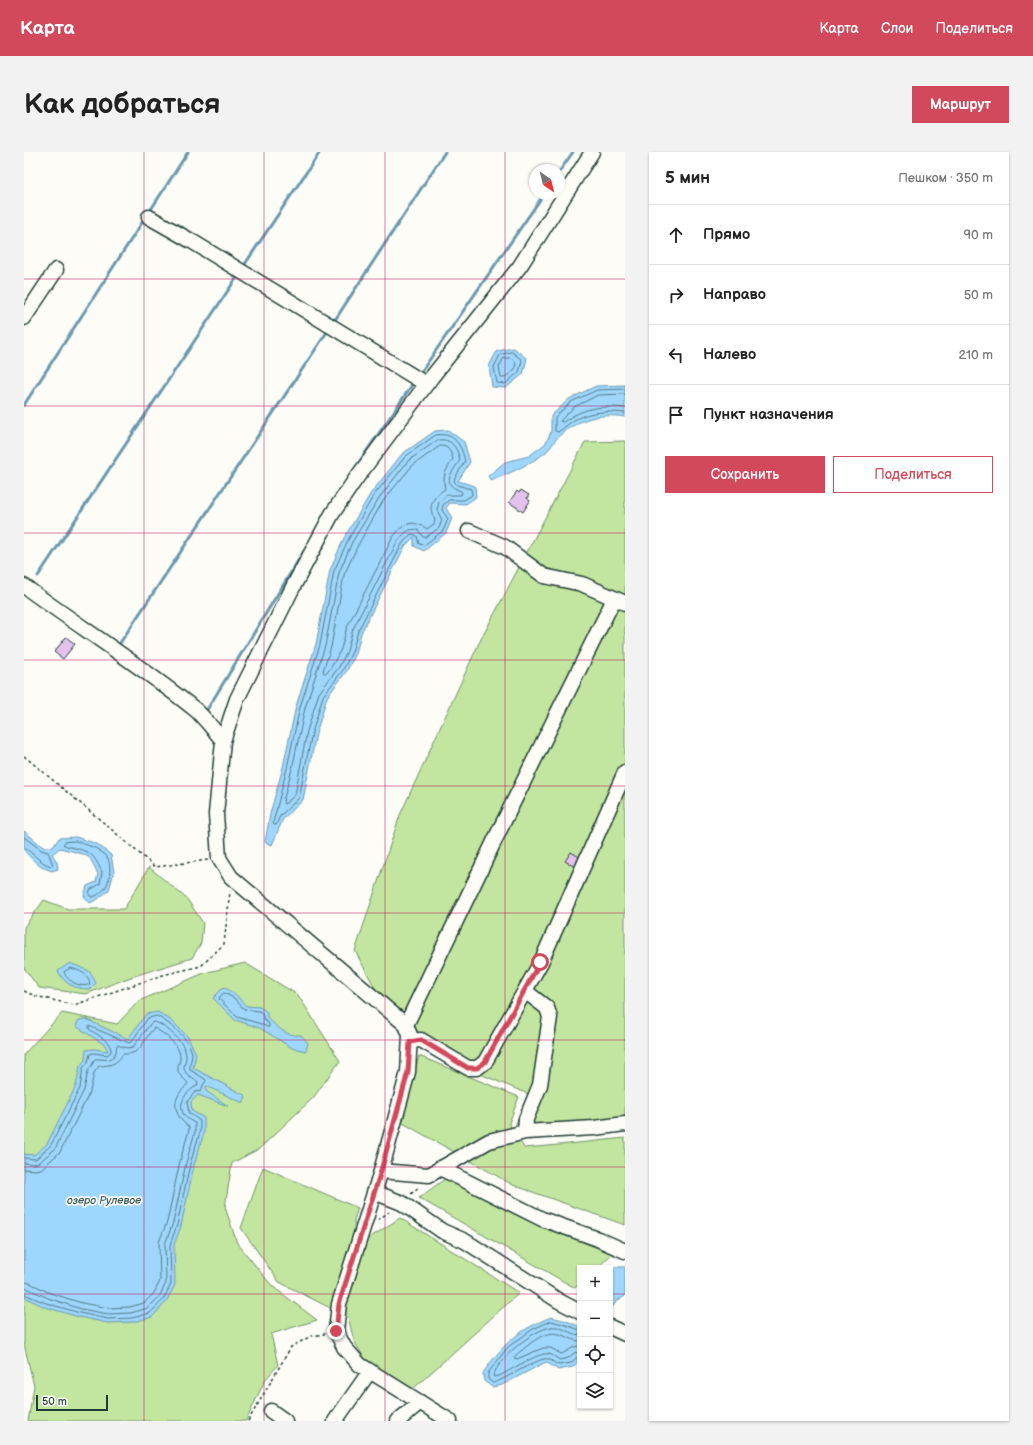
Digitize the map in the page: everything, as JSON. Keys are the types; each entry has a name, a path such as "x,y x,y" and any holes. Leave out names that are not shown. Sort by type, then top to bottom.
{"street":[{"path":"450,1421 360,1364 344,1347 336,1331 339,1304 381,1171 408,1072 410,1035 406,1025 231,877 219,858 216,814 223,740 237,699 294,584 332,514 355,480 426,384 520,266 592,152"},
{"path":"149,217 193,242 426,384"},
{"path":"24,318 56,270"},
{"path":"406,1025 503,822 620,601 582,584 544,576 505,547 469,531"},
{"path":"24,586 134,663 198,712 223,740"},
{"path":"410,1042 421,1040 468,1068 477,1068 485,1062 540,962 625,772"},
{"path":"525,991 546,1008 550,1017 540,1085 526,1119 525,1132"},
{"path":"381,1171 429,1175 489,1141 525,1132 594,1128 625,1124"},
{"path":"440,1168 542,1219 598,1239 625,1251"},
{"path":"374,1192 402,1203 442,1231 465,1241 559,1301 577,1310"},
{"path":"613,1328 625,1334"},
{"path":"335,1421 370,1371"},
{"path":"398,1421 420,1402"},
{"path":"270,1410 285,1421"}],"path":[{"path":"24,756 155,867 219,858"},
{"path":"24,991 35,996 74,1005 163,975 201,966 224,944 231,877"},
{"path":"248,1421 291,1347 311,1336 336,1331"}],"green space":[{"path":"625,441 625,1130 528,1140 515,1126 528,1094 418,1048 414,1023 380,997 355,951 400,815 479,643 585,442"},
{"path":"149,867 187,899 203,923 201,943 192,958 131,977 86,994 39,988 24,968 24,927 44,900 68,909 124,909"},
{"path":"245,963 298,995 340,1061 313,1098 259,1149 232,1163 225,1207 237,1243 272,1286 317,1320 271,1334 278,1365 265,1380 246,1421 28,1421 34,1386 24,1344 24,1054 62,1013 117,1024 139,1001 204,973"},
{"path":"419,1056 519,1097 509,1123 524,1148 625,1138 625,1225 513,1185 401,1122"},
{"path":"263,1167 358,1208 354,1220 355,1247 400,1218 519,1293 413,1389 366,1361 354,1341 348,1317 279,1282 241,1228"},
{"path":"446,1178 561,1233 612,1254 600,1265 577,1265 577,1286 575,1288 419,1198"}],"water":[{"path":"514,348 527,359 523,374 506,388 492,387 489,366 497,351"},
{"path":"625,385 625,417 607,416 590,418 582,421 559,436 548,450 533,461 491,481 488,476 505,462 529,456 545,444 551,432 551,416 569,399 596,386"},
{"path":"448,430 464,442 470,462 458,481 475,486 476,497 466,504 450,503 446,508 452,518 446,533 424,551 414,546 414,537 405,546 361,633 356,654 346,672 327,697 316,734 303,800 283,819 272,845 265,842 270,814 283,767 296,706 316,644 330,570 344,538 371,493 402,454 435,431"},
{"path":"24,831 43,847 53,847 59,838 76,837 97,844 111,855 114,872 109,890 98,899 90,903 84,896 87,886 96,882 98,874 90,858 83,854 60,848 52,854 57,862 58,869 52,871 41,867 24,850"},
{"path":"70,963 89,971 96,983 90,989 75,987 64,980 58,971"},
{"path":"224,987 236,995 246,1006 260,1007 267,1012 267,1017 286,1033 301,1035 308,1043 306,1051 292,1048 260,1028 235,1020 213,998"},
{"name":"озеро Рулевое","path":"158,1012 172,1021 188,1037 196,1054 193,1068 246,1096 243,1103 206,1086 206,1091 228,1106 198,1095 191,1102 192,1111 204,1118 204,1133 194,1165 181,1226 174,1245 175,1285 166,1302 152,1317 133,1322 108,1323 79,1317 45,1307 24,1297 24,1154 34,1155 47,1144 76,1086 80,1066 85,1060 86,1050 94,1049 108,1051 105,1045 76,1026 79,1020 86,1019 128,1039 146,1014"},
{"path":"625,1267 625,1296 617,1301 613,1306 613,1301 613,1268"},
{"path":"551,1317 567,1321 577,1326 577,1363 573,1367 558,1370 546,1362 502,1385 492,1387 484,1381 483,1373 497,1354 512,1339 539,1322"}],"building":[{"path":"521,490 529,495 527,498 530,501 523,512 509,502 517,491 519,493"},
{"path":"66,637 75,644 63,659 54,652"},
{"path":"571,852 581,858 575,867 565,861"}],"waterway":[{"path":"148,214 188,152"},
{"path":"243,267 320,152"},
{"path":"333,323 445,152"},
{"path":"565,164 573,152"},
{"path":"419,375 540,200"},
{"path":"24,405 145,218"},
{"path":"38,576 239,274"},
{"path":"118,646 329,329"},
{"path":"353,471 414,382"},
{"path":"205,713 304,551"}],"route":[{"path":"336,1331 339,1304 381,1171 408,1072 410,1042 421,1040 468,1068 477,1068 485,1062 494,1048 540,962"}]}
